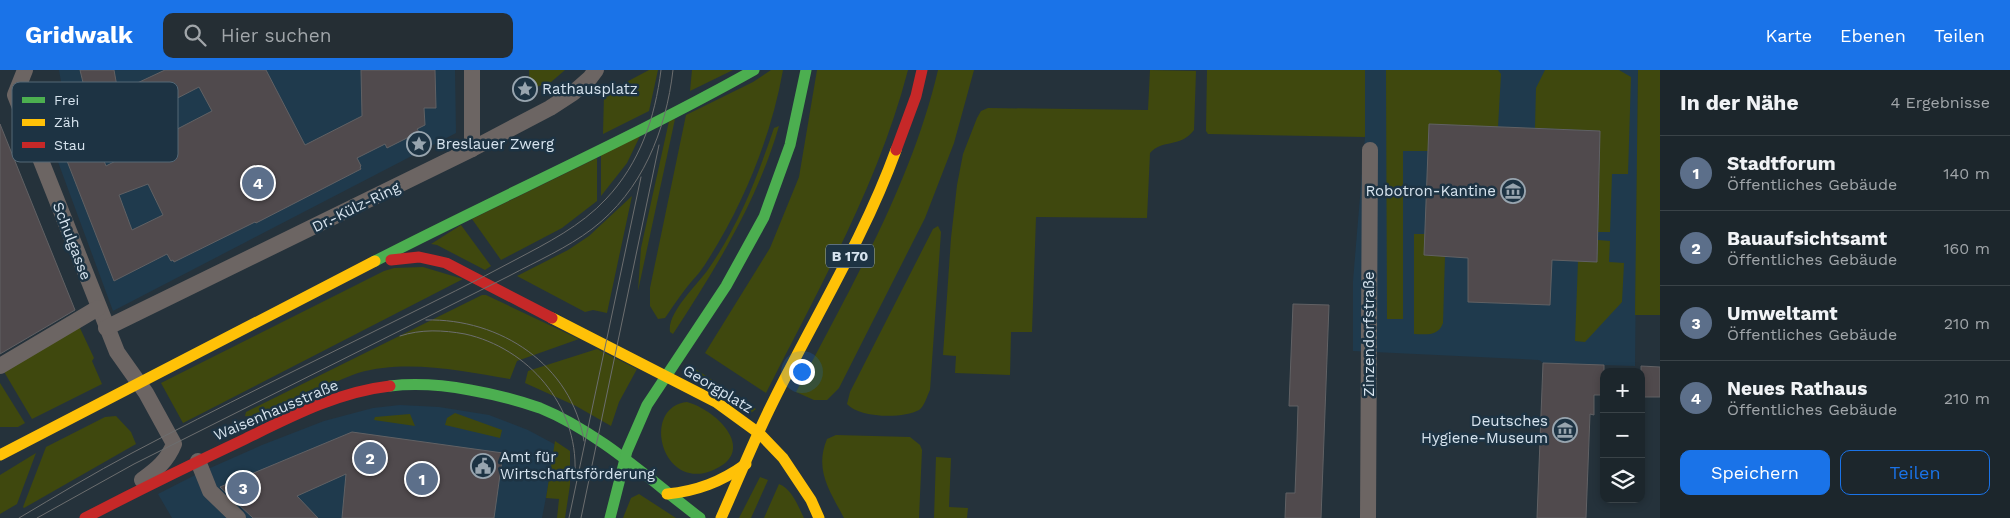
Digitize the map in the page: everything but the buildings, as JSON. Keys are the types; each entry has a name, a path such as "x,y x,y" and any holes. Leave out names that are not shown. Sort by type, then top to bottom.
{"main road":[{"path":"0,455 479,208 652,122 697,102 754,70"},
{"path":"365,267 405,256 428,256 446,263 665,375 741,262 766,212 789,150 800,109 806,70"},
{"name":"B 170","path":"760,434 769,410 845,264 882,188 914,104 922,70"},
{"name":"Georgplatz","path":"610,518 624,461 643,413 665,375 716,402 760,434 721,518"},
{"name":"Waisenhausstraße","path":"86,518 198,461 321,403 382,386 410,384 458,388 508,398 542,409 583,432 624,461"},
{"path":"760,434 791,469 811,500 818,518"},
{"path":"624,461 700,518"},
{"path":"667,494 702,489 718,483 746,464"}],"street":[{"name":"Schulgasse","path":"20,82 25,70"},
{"path":"472,70 472,149"},
{"name":"Dr.-Külz-Ring","path":"106,328 472,149 550,108 590,78 596,70"},
{"name":"Zinzendorfstraße","path":"1368,518 1370,150"},
{"name":"Schulgasse","path":"40,162 106,328 117,352 139,383"},
{"path":"0,366 98,308"},
{"path":"86,518 160,467 169,456 174,444 170,433 139,383"},
{"path":"198,461 210,491 238,518"}],"shaded area":[{"path":"59,70 455,70 456,133 113,311 58,162 178,162 178,82 61,82"},
{"path":"1365,70 1638,70 1635,366 1543,363 1539,360 1353,351 1353,281 1365,137"},
{"path":"400,405 439,407 489,415 528,430 556,445 542,518 172,518 158,494 201,472 262,445 324,421 373,408"}],"green space":[{"path":"529,70 565,70 551,82 530,89"},
{"path":"649,70 658,70 649,111 603,134 604,94"},
{"path":"692,70 733,70 690,91"},
{"path":"771,70 783,70 778,96 763,147 743,196 718,244 702,269 665,318 658,319 650,306 650,288 686,115 753,82"},
{"path":"817,70 908,70 881,154 864,195 846,235 766,393 705,353 770,248 799,177"},
{"path":"938,70 974,70 954,143 925,218 839,388 827,400 814,400 796,392 858,275 895,195 912,154"},
{"path":"1150,70 1196,71 1194,130 1189,136 1160,146 1150,153 1147,218 1036,217 1032,332 1011,332 1010,375 955,373 956,356 943,355 951,238 957,185 963,154 981,111 988,108 1148,110"},
{"path":"1207,70 1365,70 1365,137 1208,134 1206,131"},
{"path":"1386,70 1498,70 1501,74 1498,127 1428,151 1403,151 1403,319 1387,319"},
{"path":"1545,70 1619,70 1631,77 1628,174 1612,174 1610,232 1598,232 1600,131 1535,128 1536,88"},
{"path":"1638,70 1660,70 1660,315 1635,315"},
{"path":"675,119 638,291 641,248 669,121"},
{"path":"779,126 759,181 734,234 673,334 670,332 670,325 677,308 707,271 728,237 754,184 774,128"},
{"path":"640,136 627,163 601,196 601,155"},
{"path":"597,158 597,201 562,228 501,260 472,219"},
{"path":"632,196 607,313 593,310 585,312 517,276 568,250 589,236"},
{"path":"461,225 491,266 485,270 437,245 431,244"},
{"path":"938,226 941,232 930,390 925,401 919,410 903,415 882,416 853,409 847,404 850,392 933,229"},
{"path":"1414,234 1425,234 1445,256 1443,323 1438,331 1431,334 1414,334"},
{"path":"1598,240 1610,241 1609,262 1624,263 1622,302 1585,342 1575,341 1578,261 1597,262"},
{"path":"423,267 463,279 183,423 161,383 384,271 394,268"},
{"path":"482,295 486,295 579,339 517,361 510,379 434,368 396,367 377,369 347,377 267,412 254,416 245,416 246,412"},
{"path":"79,326 94,358 92,361 102,384 32,419 3,370"},
{"path":"597,349 637,369 619,402 611,426 576,406 525,383 528,371"},
{"path":"694,368 756,409 751,413 697,378 691,373"},
{"path":"0,383 25,423 18,427 0,427"},
{"path":"687,402 711,414 721,423 729,433 733,444 732,454 725,463 711,471 694,474 680,469 669,459 663,446 661,431 664,418 673,407"},
{"path":"455,413 502,430 500,438 445,425 447,418"},
{"path":"410,414 415,426 374,420 375,417"},
{"path":"116,416 131,432 136,444 23,507 46,447 105,417"},
{"path":"836,435 910,437 920,445 922,450 919,518 844,518 825,480 822,461 827,439"},
{"path":"555,441 570,451 570,485 565,518 557,518 559,499 546,498"},
{"path":"36,453 17,504 0,514 0,475"},
{"path":"936,457 951,458 949,507 968,508 967,518 934,518"},
{"path":"760,477 768,480 751,518 739,518"},
{"path":"779,484 784,486 791,494 804,518 764,518"},
{"path":"639,494 676,518 623,518 631,498"}],"tram line":[{"path":"19,518 132,453 485,276 575,226 606,199 618,185 637,155 655,105 661,70"},
{"path":"37,518 134,464 509,276 562,248 592,229 610,214 625,197 649,158 664,115 670,93 673,70"},
{"path":"581,518 659,145"},
{"path":"569,518 641,177"},
{"path":"426,320 454,322 480,327 505,337 528,351 548,369 565,390 577,414 584,441"},
{"path":"400,336 432,331 465,334 488,341 509,352 528,366 545,383 558,403 568,424 574,447 575,472"}],"traffic: fast":[{"path":"375,261 661,120 754,70"},
{"path":"610,518 627,451 647,405 726,286 764,217 790,145 806,70"},
{"path":"390,386 420,385 460,388 487,393 540,408 562,418 603,443 700,518"}],"traffic: slow":[{"path":"721,518 769,410 868,217 896,150"},
{"path":"0,455 375,261"},
{"path":"552,318 716,402 760,434 783,458 811,500 819,518"},
{"path":"667,494 688,491 708,485 746,464"}],"traffic: jam":[{"path":"896,150 916,96 922,70"},
{"path":"391,260 419,257 446,263 552,318"},
{"path":"85,518 296,414 351,394 390,386"}],"place":[{"name":"Rathausplatz","path":"525,89"},
{"name":"Breslauer Zwerg","path":"419,144"},
{"name":"Neues Rathaus","path":"258,183"},
{"name":"Robotron-Kantine","path":"1513,191"},
{"name":"Deutsches Hygiene-Museum","path":"1565,430"},
{"name":"Bauaufsichtsamt","path":"370,458"},
{"name":"Amt für Wirtschaftsförderung","path":"483,466"},
{"name":"Stadtforum","path":"422,479"},
{"name":"Umweltamt","path":"243,488"}]}
